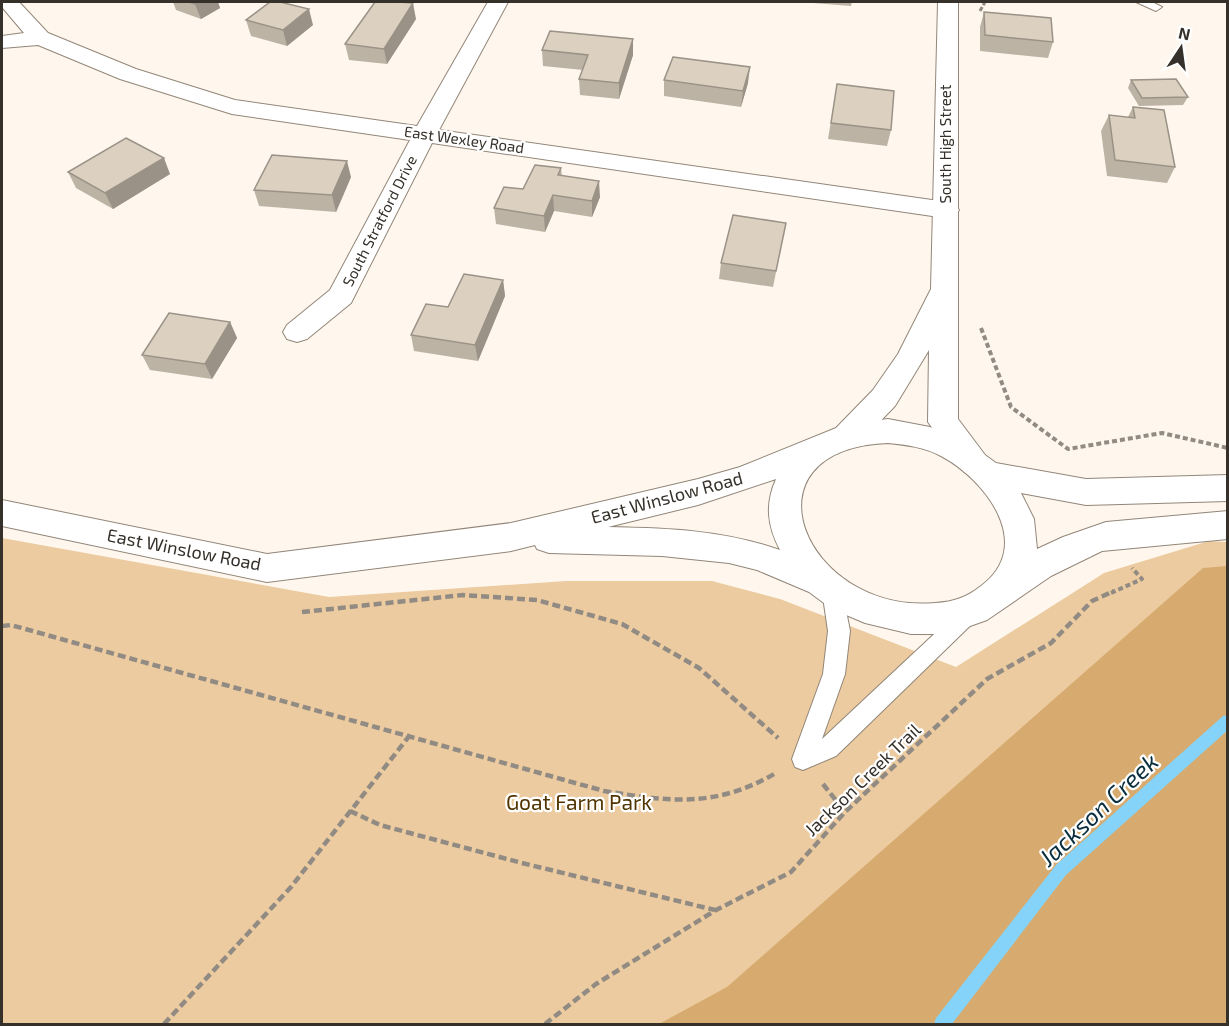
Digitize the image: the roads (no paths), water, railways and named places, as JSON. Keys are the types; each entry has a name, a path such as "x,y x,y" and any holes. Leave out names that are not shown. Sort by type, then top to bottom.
{"street":[{"name":"East Wexley Road","path":"8,2 40,38 128,74 232,107 946,210"},
{"name":"South Stratford Drive","path":"297,332 341,296 425,134 498,2"},
{"name":"South High Street","path":"948,2 943,422 981,468"},
{"path":"2,42 40,38"},
{"name":"South High Street","path":"833,442 884,398 911,358 946,286"},
{"path":"1003,589 1018,562 1021,539 1017,516 1006,494 981,468 950,446 924,437 879,431 833,442 801,464 789,484 784,505 787,528 800,555 826,585 856,606 896,618 937,619 974,609 1054,555 1103,536 1227,525"},
{"name":"East Winslow Road","path":"2,513 267,568 512,537 708,489 748,477 833,442"},
{"path":"981,468 1086,492 1227,488"},
{"name":"East Winslow Road","path":"512,537 654,542 729,549 770,561 826,585"}],"lane":[{"path":"1142,2 1156,7"},
{"path":"826,585 839,631 834,675 803,759 828,747 974,609"}],"waterway":[{"name":"Jackson Creek","path":"942,1024 1061,870 1228,721"}],"park label":[{"name":"Goat Farm Park","path":"579,803"}]}
